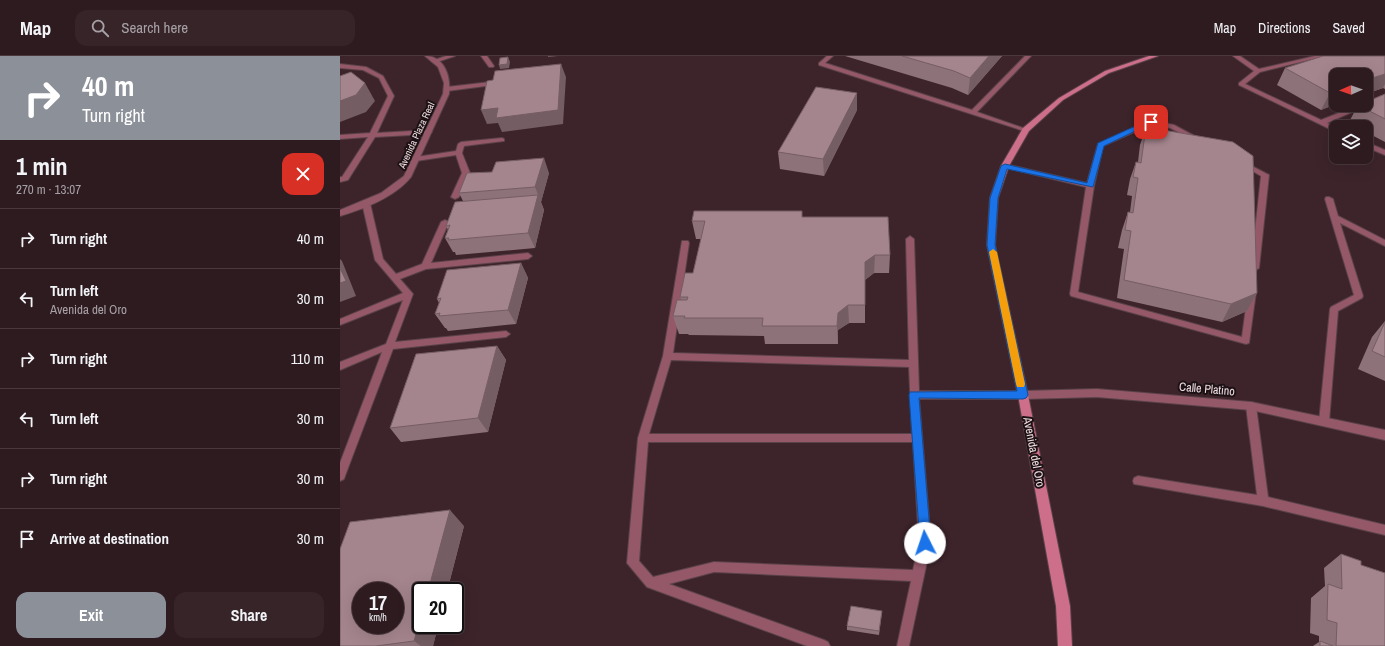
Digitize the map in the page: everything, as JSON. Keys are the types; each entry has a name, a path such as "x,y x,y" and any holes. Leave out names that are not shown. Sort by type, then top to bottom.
{"street":[{"name":"Avenida del Oro","path":"1065,646 1063,606 1023,395 991,245 994,198 1005,166 1026,130 1061,99 1106,72 1155,56"},
{"path":"431,58 441,66 447,83 447,89"},
{"name":"Avenida Plaza Real","path":"340,213 366,203 398,187 407,177 429,132 447,89"},
{"name":"Calle Platino","path":"1023,395 1097,393 1251,406 1385,436"}],"lane":[{"path":"431,58 452,56"},
{"path":"484,56 491,66"},
{"path":"830,56 821,64 1026,130"},
{"path":"973,113 1028,56"},
{"path":"1236,56 1258,71"},
{"path":"1322,56 1258,71 1241,84 1329,127"},
{"path":"340,66 364,68 381,77 391,96 372,136 345,178 340,180"},
{"path":"447,89 509,81"},
{"path":"1321,123 1348,112"},
{"path":"1205,144 1172,126 1151,122 1100,145 1090,186 1074,294 1246,341 1265,175 1238,161"},
{"path":"340,137 429,132"},
{"path":"455,197 466,173 459,153 461,144 502,140"},
{"path":"1373,147 1385,153"},
{"path":"416,159 459,153"},
{"path":"1005,166 1090,186"},
{"path":"1324,422 1334,309 1359,296 1328,199"},
{"path":"366,203 379,260 409,294"},
{"path":"1334,217 1385,243"},
{"path":"425,266 445,222"},
{"path":"902,646 925,543 914,395 910,238"},
{"path":"685,242 668,356 643,438 633,562 651,583 824,646"},
{"path":"395,278 425,266 528,256"},
{"path":"340,322 409,294"},
{"path":"340,476 409,294"},
{"path":"340,366 390,346 506,334"},
{"path":"668,356 913,364"},
{"path":"914,395 1023,395"},
{"path":"1251,406 1263,501"},
{"path":"643,438 917,438"},
{"path":"1138,481 1263,501 1385,530"},
{"path":"651,583 714,567 918,576"}],"building":[{"path":"902,56 989,56 970,78 954,71"},
{"path":"1323,56 1385,56 1385,74 1373,78 1373,68 1329,68 1329,92 1285,68"},
{"path":"508,57 507,64 499,65 500,58"},
{"path":"561,64 558,110 496,118 498,108 481,110 487,81 493,80 495,71"},
{"path":"351,72 365,83 356,95 340,101 340,76"},
{"path":"816,87 857,93 823,159 778,152"},
{"path":"1385,94 1385,119 1372,112 1373,112 1373,99"},
{"path":"1146,127 1233,142 1253,156 1257,293 1231,304 1124,280 1131,231 1125,230 1128,212 1133,213 1138,178 1133,177 1136,162 1141,163"},
{"path":"544,158 535,187 459,193 467,173 492,172 496,162"},
{"path":"538,195 528,233 448,240 449,238 445,238 450,225 446,226 455,202"},
{"path":"694,211 802,211 802,217 888,217 890,255 875,255 865,262 865,305 848,305 838,313 837,326 762,326 763,318 684,318 685,316 673,316 677,300 687,300 688,297 680,297 685,273 693,273 705,221 692,221"},
{"path":"521,263 508,310 439,316 440,313 435,314 441,298 437,299 447,270"},
{"path":"340,268 346,281 340,283"},
{"path":"1385,322 1385,357 1372,351"},
{"path":"497,346 478,418 390,428 416,354"},
{"path":"450,510 430,582 412,582 412,634 416,634 414,641 376,646 340,646 340,549 350,522"},
{"path":"1341,554 1361,561 1361,565 1385,573 1385,646 1336,646 1337,623 1327,620 1328,584 1342,589"},
{"path":"851,606 882,611 879,631 847,626"},
{"path":"1320,641 1333,646 1320,646"}],"slow traffic":[{"path":"993,252 1021,384"}],"route":[{"path":"925,543 914,395 1023,395 991,245 994,198 1005,166 1090,186 1100,145 1151,122"}]}
